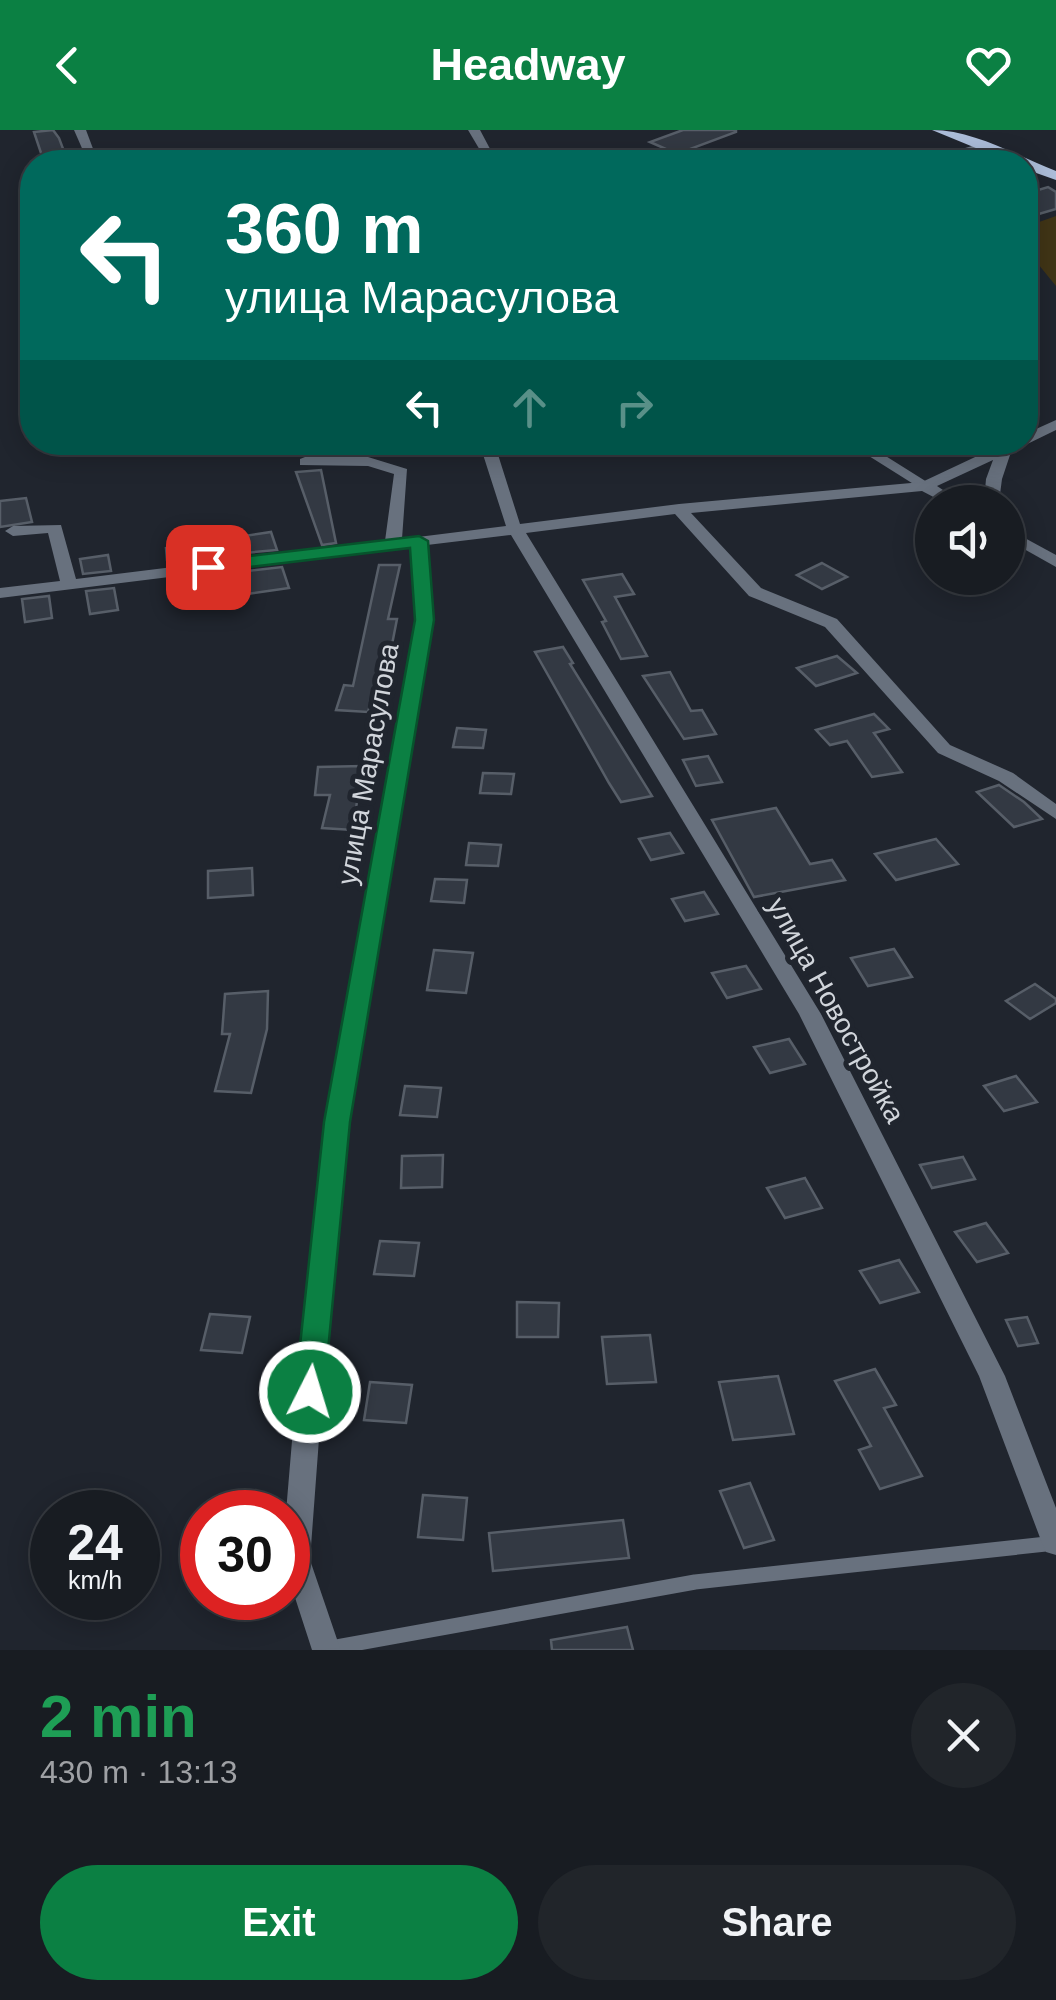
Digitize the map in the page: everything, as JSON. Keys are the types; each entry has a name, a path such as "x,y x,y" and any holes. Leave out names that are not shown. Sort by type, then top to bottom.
{"main road":[{"path":"939,130 992,150"}],"street":[{"path":"490,455 516,529"},
{"path":"927,485 993,455"},
{"path":"993,485 1002,455"},
{"path":"305,462 362,462 393,466 402,472 394,543"},
{"path":"0,593 679,509 915,487"},
{"path":"679,509 755,592 831,624 944,749 1006,777 1056,813"},
{"path":"14,531 55,528 70,584"},
{"name":"улица Новостройка","path":"516,529 810,1014 992,1376 1056,1543"},
{"name":"улица Марасулова","path":"323,1649 296,1560 312,1358 337,1122 424,620 419,541"},
{"path":"1025,544 1056,562"}],"lane":[{"path":"973,150 984,147"},
{"path":"875,455 923,485"},
{"path":"323,1649 695,1582 1056,1543"}],"shaded area":[{"path":"1056,216 1056,286 1038,264 1038,222"}],"building":[{"path":"53,130 64,150 40,150 34,132"},
{"path":"683,130 736,130 688,150 668,150 650,142"},
{"path":"1048,187 1056,192 1056,209 1038,214 1038,190"},
{"path":"321,470 336,543 322,545 296,472"},
{"path":"26,498 32,522 0,527 0,501"},
{"path":"271,532 277,550 167,560 166,548"},
{"path":"108,555 111,571 83,574 80,559"},
{"path":"822,563 847,577 822,589 797,575"},
{"path":"379,565 400,565 388,619 397,619 389,660 383,660 368,712 336,710 344,685 353,686"},
{"path":"282,567 289,588 218,598 212,575"},
{"path":"622,574 634,594 615,597 647,656 621,659 583,580"},
{"path":"114,588 118,610 90,614 86,591"},
{"path":"49,596 52,618 25,622 22,599"},
{"path":"563,647 652,796 621,802 609,783 535,652"},
{"path":"837,656 857,673 816,686 797,668"},
{"path":"670,672 691,711 702,710 716,734 684,739 643,676"},
{"path":"874,714 889,729 874,733 902,772 872,777 847,741 830,745 816,730"},
{"path":"457,728 486,730 483,748 453,747"},
{"path":"708,756 722,782 696,786 683,760"},
{"path":"362,766 353,830 322,828 330,795 315,795 318,767"},
{"path":"483,773 514,774 511,794 480,793"},
{"path":"999,785 1042,819 1014,827 977,792"},
{"path":"776,808 810,864 832,860 845,880 754,897 712,820"},
{"path":"670,833 683,853 651,860 639,839"},
{"path":"936,839 958,864 896,880 875,854"},
{"path":"469,843 501,845 498,866 466,865"},
{"path":"252,868 253,895 208,898 208,871"},
{"path":"435,879 467,880 464,903 431,901"},
{"path":"704,892 718,914 685,921 672,899"},
{"path":"894,949 912,977 868,986 851,958"},
{"path":"434,950 473,953 466,993 427,990"},
{"path":"746,966 761,989 727,998 712,973"},
{"path":"1035,984 1056,1003 1030,1019 1006,1001"},
{"path":"268,991 267,1029 251,1093 215,1091 230,1034 222,1034 225,994"},
{"path":"789,1039 805,1064 770,1073 754,1047"},
{"path":"1016,1076 1037,1102 1004,1111 984,1086"},
{"path":"405,1086 441,1088 437,1117 400,1115"},
{"path":"443,1155 442,1187 401,1188 402,1156"},
{"path":"963,1157 975,1179 932,1188 920,1165"},
{"path":"805,1178 822,1208 785,1218 767,1188"},
{"path":"986,1223 1008,1253 977,1262 955,1232"},
{"path":"380,1241 419,1243 414,1276 374,1274"},
{"path":"899,1260 919,1292 880,1303 860,1271"},
{"path":"517,1302 559,1303 558,1337 517,1337"},
{"path":"210,1314 250,1317 242,1353 201,1350"},
{"path":"1027,1317 1038,1343 1018,1346 1006,1320"},
{"path":"650,1335 656,1382 607,1384 602,1337"},
{"path":"875,1369 896,1405 884,1408 922,1476 880,1489 859,1450 871,1446 835,1381"},
{"path":"778,1376 794,1434 733,1440 719,1382"},
{"path":"370,1382 412,1385 406,1423 364,1420"},
{"path":"750,1483 774,1540 744,1548 720,1491"},
{"path":"423,1495 467,1498 463,1540 418,1537"},
{"path":"623,1520 629,1558 493,1571 489,1533"},
{"path":"627,1627 633,1650 552,1650 551,1640"}],"route":[{"path":"208,567 419,541 424,620 337,1122 310,1392"}]}
